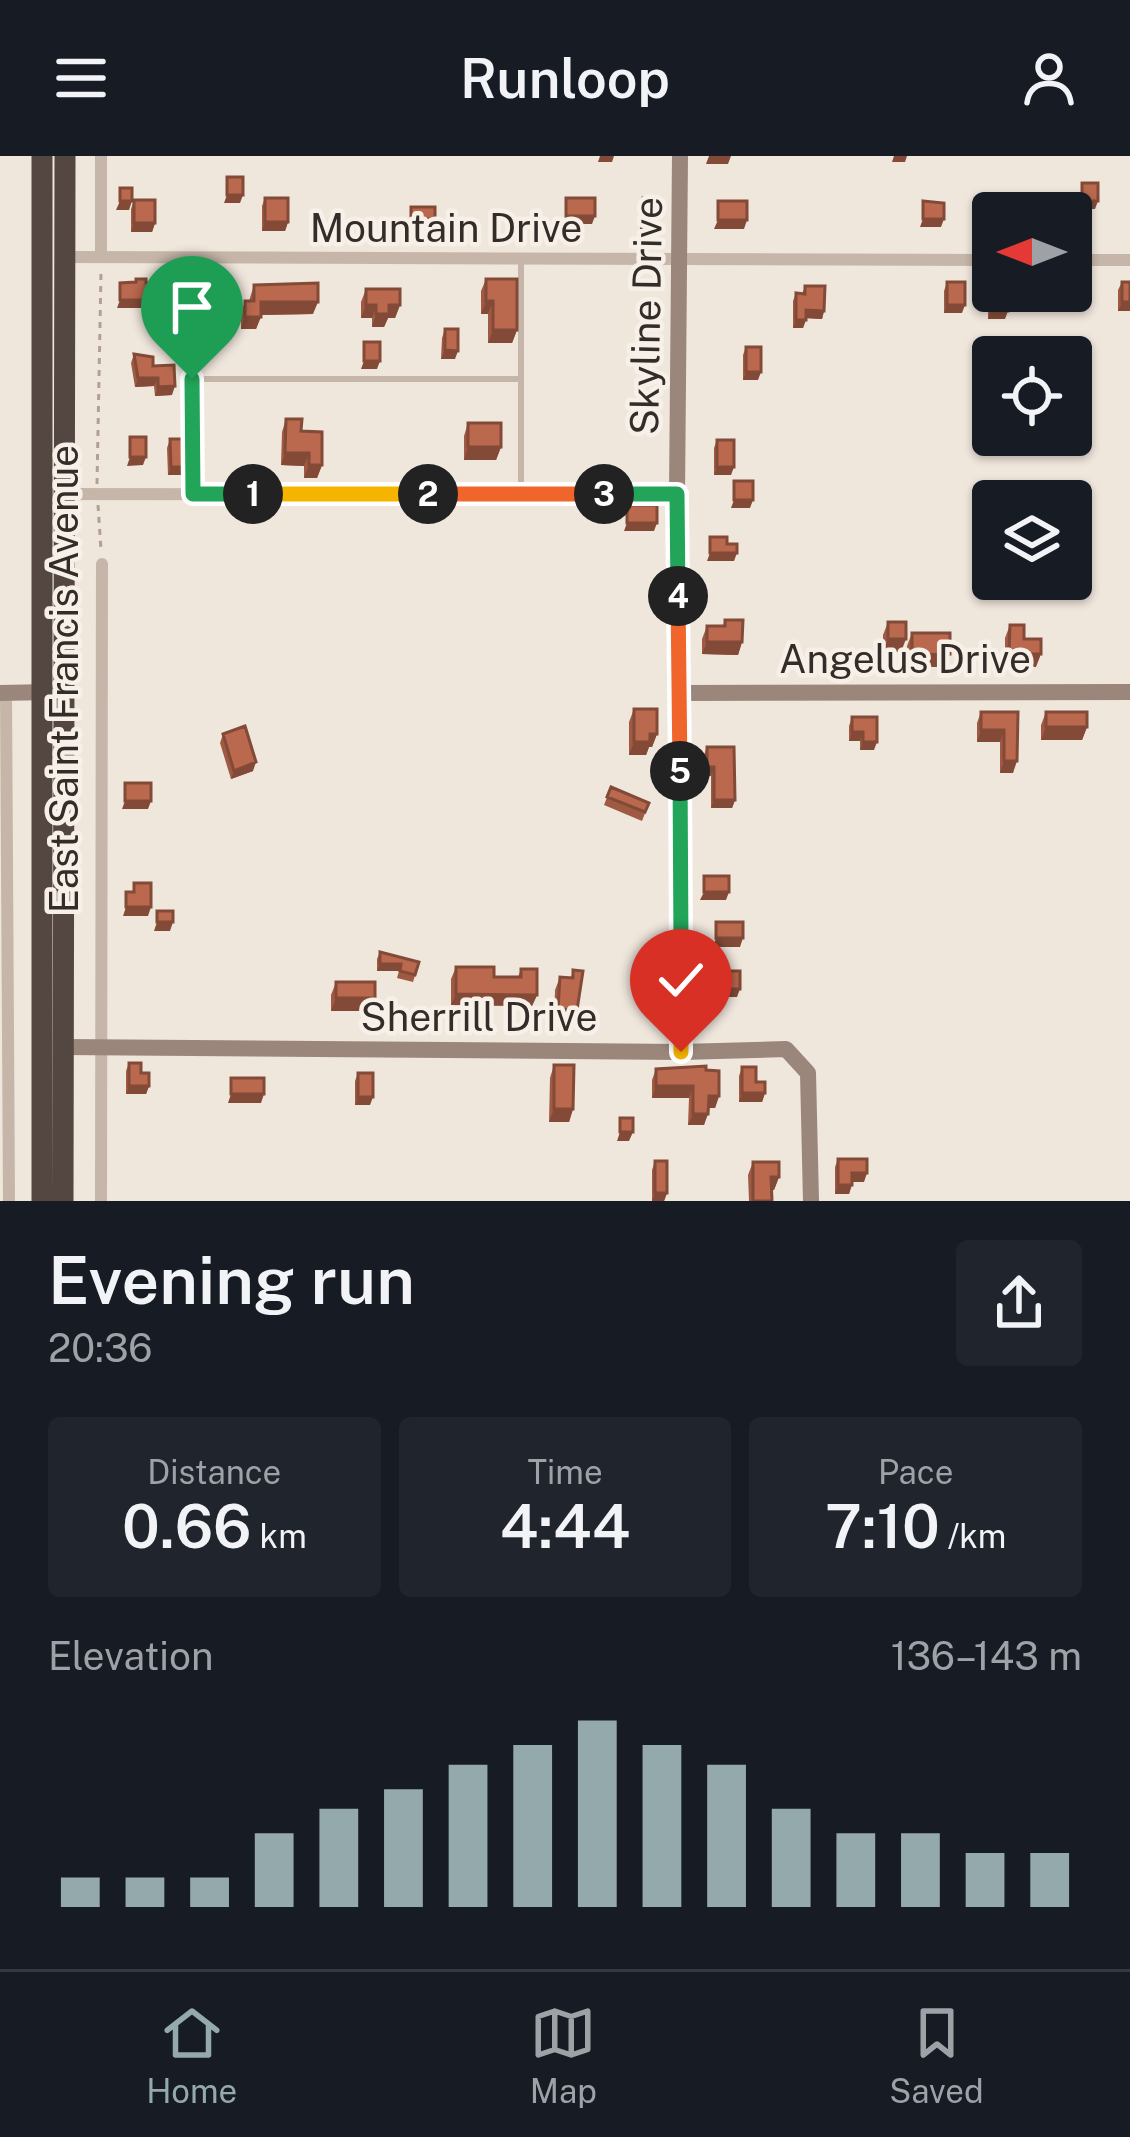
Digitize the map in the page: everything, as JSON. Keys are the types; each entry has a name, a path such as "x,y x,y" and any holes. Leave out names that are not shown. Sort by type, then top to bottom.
{"highway":[{"name":"East Saint Francis Avenue","path":"42,156 54,257"},
{"name":"East Saint Francis Avenue","path":"42,1201 52,1047 54,257 64,156"},
{"name":"East Saint Francis Avenue","path":"52,1047 63,1201"}],"street":[{"path":"101,156 101,257"},
{"name":"Skyline Drive","path":"680,156 681,1052"},
{"name":"Mountain Drive","path":"54,257 972,260"},
{"path":"1092,260 1130,260"},
{"path":"53,494 677,494"},
{"name":"East Saint Francis Avenue","path":"101,1201 102,563"},
{"path":"3,693 53,692"},
{"name":"Angelus Drive","path":"680,692 1130,692"},
{"name":"East Saint Francis Avenue","path":"3,693 9,1201"},
{"name":"Sherrill Drive","path":"52,1047 786,1049 808,1073 811,1201"}],"lane":[{"path":"191,257 193,494"},
{"path":"520,494 521,258"},
{"path":"192,379 521,379"}],"path":[{"name":"East Saint Francis Avenue","path":"101,257 98,494 102,563"}],"building":[{"path":"227,177 243,177 243,195 227,195"},
{"path":"1082,183 1098,183 1098,201 1092,201 1092,192 1082,192"},
{"path":"120,188 132,188 132,201 120,201"},
{"path":"265,198 288,198 288,222 265,222"},
{"path":"566,198 595,198 595,216 566,216"},
{"path":"643,198 655,198 655,220 643,220"},
{"path":"134,200 155,200 155,223 134,223"},
{"path":"718,201 747,201 747,220 718,220"},
{"path":"923,201 944,203 944,219 923,219"},
{"path":"411,207 435,207 435,219 411,219"},
{"path":"136,279 159,283 160,300 120,300 120,283"},
{"path":"486,279 517,279 517,330 493,330 493,301 486,301"},
{"path":"947,282 965,282 965,305 947,305"},
{"path":"1122,282 1130,282 1130,302 1122,302"},
{"path":"318,283 318,302 261,302 261,317 245,317 245,301 254,301 254,285"},
{"path":"805,286 825,286 824,311 806,310 806,320 796,320 796,293 805,294"},
{"path":"366,289 400,289 400,305 389,305 389,314 376,314 376,305 366,305"},
{"path":"445,329 458,329 458,351 445,350"},
{"path":"364,342 380,342 380,361 364,361"},
{"path":"746,347 761,347 761,372 746,372"},
{"path":"134,354 153,357 153,366 174,365 175,386 158,387 158,378 138,378"},
{"path":"286,419 302,419 301,431 322,432 322,465 309,465 309,453 285,453"},
{"path":"468,423 501,423 501,447 468,447"},
{"path":"130,437 146,437 146,457 130,457"},
{"path":"170,439 188,439 187,467 171,467"},
{"path":"717,440 734,440 734,467 717,467"},
{"path":"734,481 753,481 753,500 734,500"},
{"path":"627,505 657,505 657,523 627,523"},
{"path":"710,537 727,537 727,544 737,544 737,553 710,553"},
{"path":"725,620 743,620 742,642 707,642 707,626 725,626"},
{"path":"888,622 906,622 906,639 888,639"},
{"path":"1010,625 1024,625 1024,639 1041,639 1041,654 1009,654"},
{"path":"912,633 950,633 950,654 912,655"},
{"path":"634,709 657,709 657,734 650,734 650,742 634,742"},
{"path":"981,712 1018,712 1017,761 1004,761 1004,730 981,730"},
{"path":"1046,712 1087,712 1087,727 1046,727"},
{"path":"852,717 877,717 877,742 863,742 863,732 852,732"},
{"path":"245,726 256,762 234,771 223,734"},
{"path":"707,747 734,747 735,800 714,800 714,767 707,767"},
{"path":"125,783 151,783 151,801 125,801"},
{"path":"611,787 649,803 645,812 607,797"},
{"path":"704,876 729,876 729,892 704,892"},
{"path":"134,883 151,883 151,907 126,907 126,892 134,892"},
{"path":"157,911 173,911 173,922 157,922"},
{"path":"716,922 743,922 743,938 716,938"},
{"path":"380,952 419,962 415,975 400,971 401,964 380,964"},
{"path":"456,967 494,967 494,977 521,977 521,969 537,969 537,995 456,994"},
{"path":"573,970 583,971 577,1010 558,1009 560,977 573,978"},
{"path":"725,971 740,971 740,989 725,989"},
{"path":"336,982 375,982 375,998 336,998"},
{"path":"129,1063 141,1063 141,1073 149,1073 149,1086 129,1086"},
{"path":"554,1065 574,1065 573,1109 554,1109"},
{"path":"706,1066 706,1070 719,1071 719,1096 709,1096 708,1114 693,1114 693,1086 656,1086 656,1069"},
{"path":"742,1067 756,1067 756,1082 765,1082 765,1093 742,1093"},
{"path":"358,1073 373,1073 373,1097 358,1097"},
{"path":"231,1078 264,1078 264,1094 231,1094"},
{"path":"620,1118 633,1118 633,1132 620,1132"},
{"path":"838,1159 867,1159 867,1173 852,1173 852,1185 838,1185"},
{"path":"655,1161 667,1161 667,1193 655,1193"},
{"path":"753,1162 779,1162 779,1177 771,1177 772,1201 753,1201"}],"route":[{"path":"192,379 193,494 677,494 681,1052"}]}
